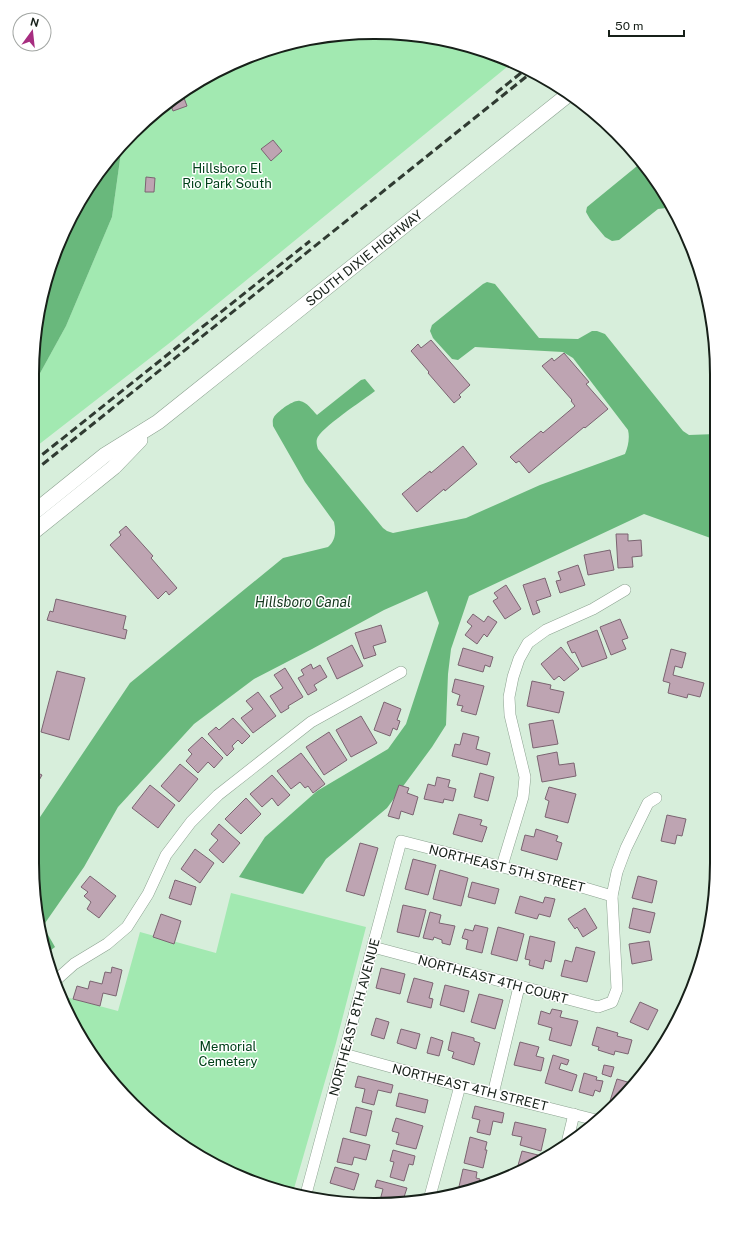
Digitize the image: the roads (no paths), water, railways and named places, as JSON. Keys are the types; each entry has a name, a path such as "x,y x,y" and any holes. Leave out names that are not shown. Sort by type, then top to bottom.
{"main road":[{"name":"SOUTH DIXIE HIGHWAY","path":"39,507 105,455 158,422 564,98"},
{"name":"SOUTH DIXIE HIGHWAY","path":"39,527 114,467 158,422"}],"street":[{"path":"502,866 523,797 525,777 510,715 509,697 513,677 519,659 528,643 546,630 593,609 625,590"},
{"path":"60,977 74,964 107,944 127,927 148,894 166,855 191,822 218,795 311,722 401,672"},
{"path":"612,896 617,872 626,848 648,803 656,798"},
{"name":"NORTHEAST 5TH STREET","path":"401,841 502,866 612,896"},
{"name":"NORTHEAST 8TH AVENUE","path":"307,1191 401,841"},
{"name":"NORTHEAST 4TH COURT","path":"373,947 598,1007 612,1002 617,989 612,896"},
{"path":"493,1094 519,987"},
{"name":"NORTHEAST 4TH STREET","path":"344,1054 460,1086 591,1119"},
{"path":"431,1193 460,1086"},
{"path":"569,1136 574,1114"}],"water":[{"path":"121,155 112,217 66,326 39,375 45,309 57,267 74,226 84,207 108,170"},
{"path":"637,166 666,208 658,209 619,240 612,241 605,237 590,219 586,212 587,207"},
{"name":"Hillsboro Canal","path":"487,282 495,284 539,338 578,339 592,331 605,334 683,431 689,435 710,434 710,538 644,514 469,596 451,649 448,674 446,725 432,747 387,808 326,859 303,894 239,877 265,837 317,791 388,749 406,724 439,623 427,591 384,610 254,679 194,724 118,807 84,867 44,924 40,884 39,819 130,683 283,558 328,547 333,541 335,532 334,522 305,482 273,426 273,418 278,412 294,402 300,401 307,405 317,415 361,380 365,379 375,391 326,428 317,439 317,445 318,449 383,528 393,533 466,518 540,485 625,454 629,436 628,430 573,358 563,352 475,347 458,360 452,359 433,338 430,331 432,325"},
{"name":"Hillsboro Canal","path":"46,931 55,947 50,950"}],"railway":[{"path":"496,93 521,73"},
{"path":"39,467 527,76"},
{"path":"39,457 310,241"}],"park label":[{"name":"Hillsboro El Rio Park South","path":"227,176"},
{"name":"Memorial Cemetery","path":"228,1054"}]}
